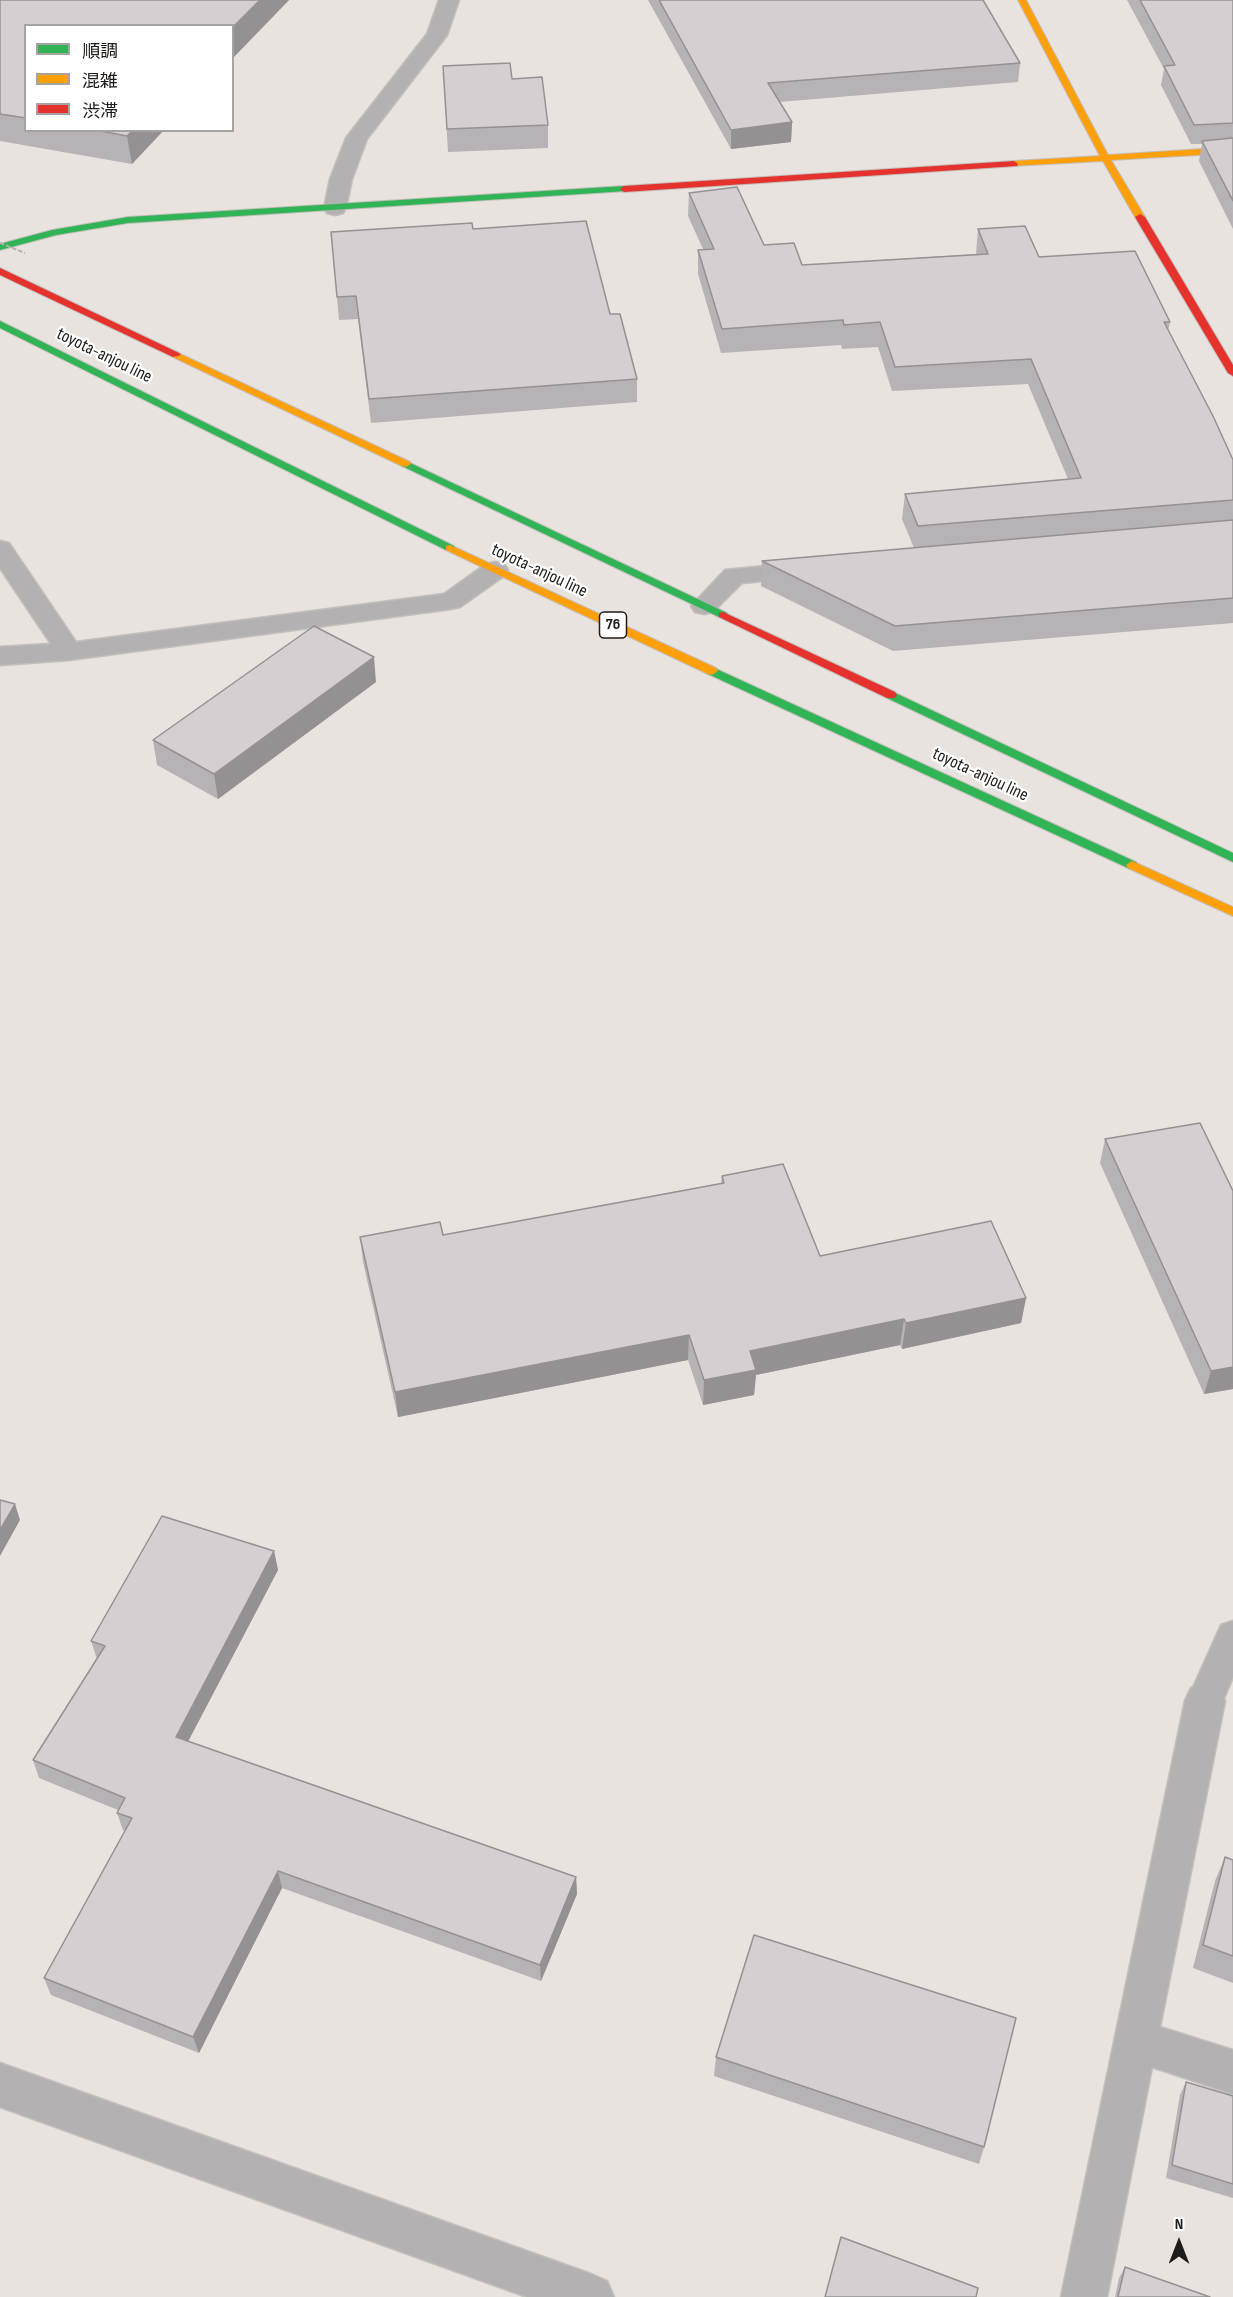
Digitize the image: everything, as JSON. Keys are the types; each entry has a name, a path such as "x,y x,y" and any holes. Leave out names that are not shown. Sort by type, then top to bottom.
{"main road":[{"path":"1022,0 1106,159 1233,373"},
{"path":"0,245 55,232 128,220 1233,150"},
{"name":"toyota-anjou line","path":"0,270 1233,858"},
{"name":"toyota-anjou line","path":"0,324 495,570 1233,912"}],"street":[{"path":"335,208 341,179 357,138 437,35 449,0"},
{"path":"0,549 69,651"},
{"path":"704,606 734,576 829,568"},
{"path":"0,656 69,651 451,601 495,570"},
{"path":"1084,2297 1205,1701"},
{"path":"1136,2040 1233,2072"},
{"path":"0,2085 591,2297"}],"lane":[{"path":"1205,1701 1233,1636"}],"path":[{"path":"0,245 25,254"}],"building":[{"path":"0,0 260,0 234,26 234,24 24,24 24,118 0,114"},
{"path":"659,0 983,0 1020,63 768,83 792,122 731,130"},
{"path":"1140,0 1233,0 1233,123 1194,125 1164,66 1175,65"},
{"path":"510,63 512,79 542,77 548,125 447,129 443,66"},
{"path":"106,132 131,132 127,136"},
{"path":"1233,138 1233,201 1202,141"},
{"path":"737,187 764,245 794,243 802,265 988,254 978,229 1025,226 1039,257 1135,251 1170,322 1164,322 1233,460 1233,500 918,526 905,494 1081,478 1031,359 895,367 880,322 844,325 843,320 722,329 698,250 714,249 689,193"},
{"path":"586,221 610,314 620,314 637,379 369,399 356,296 337,297 331,232 472,223 473,229"},
{"path":"1233,520 1233,598 895,626 762,561"},
{"path":"314,626 374,657 214,774 153,740"},
{"path":"1200,1123 1233,1191 1233,1367 1211,1371 1105,1139"},
{"path":"783,1164 820,1256 991,1221 1026,1298 906,1323 904,1319 750,1351 756,1370 704,1380 689,1335 395,1392 360,1237 440,1222 443,1235 724,1183 722,1176"},
{"path":"0,1500 15,1504 0,1530"},
{"path":"162,1516 274,1551 176,1737 576,1877 540,1965 278,1871 193,2037 44,1978 132,1818 117,1813 125,1798 33,1760 105,1646 91,1641"},
{"path":"1225,1857 1233,1860 1233,1956 1203,1945"},
{"path":"754,1935 1016,2018 984,2147 716,2057"},
{"path":"1186,2082 1233,2096 1233,2184 1172,2165"},
{"path":"841,2237 978,2288 976,2297 825,2297"},
{"path":"1125,2267 1210,2297 1118,2297"}],"traffic: fast":[{"path":"0,247 55,232 128,220 624,189"},
{"path":"0,324 450,548"},
{"path":"406,464 723,615"},
{"path":"712,671 1132,865"},
{"path":"891,695 1233,858"}],"traffic: slow":[{"path":"1022,0 1106,159 1140,217"},
{"path":"1014,164 1233,150"},
{"path":"176,355 406,464"},
{"path":"450,548 712,671"},
{"path":"1132,865 1233,912"}],"traffic: jam":[{"path":"624,189 1014,164"},
{"path":"1140,217 1233,373"},
{"path":"0,271 176,355"},
{"path":"723,615 891,695"}]}
